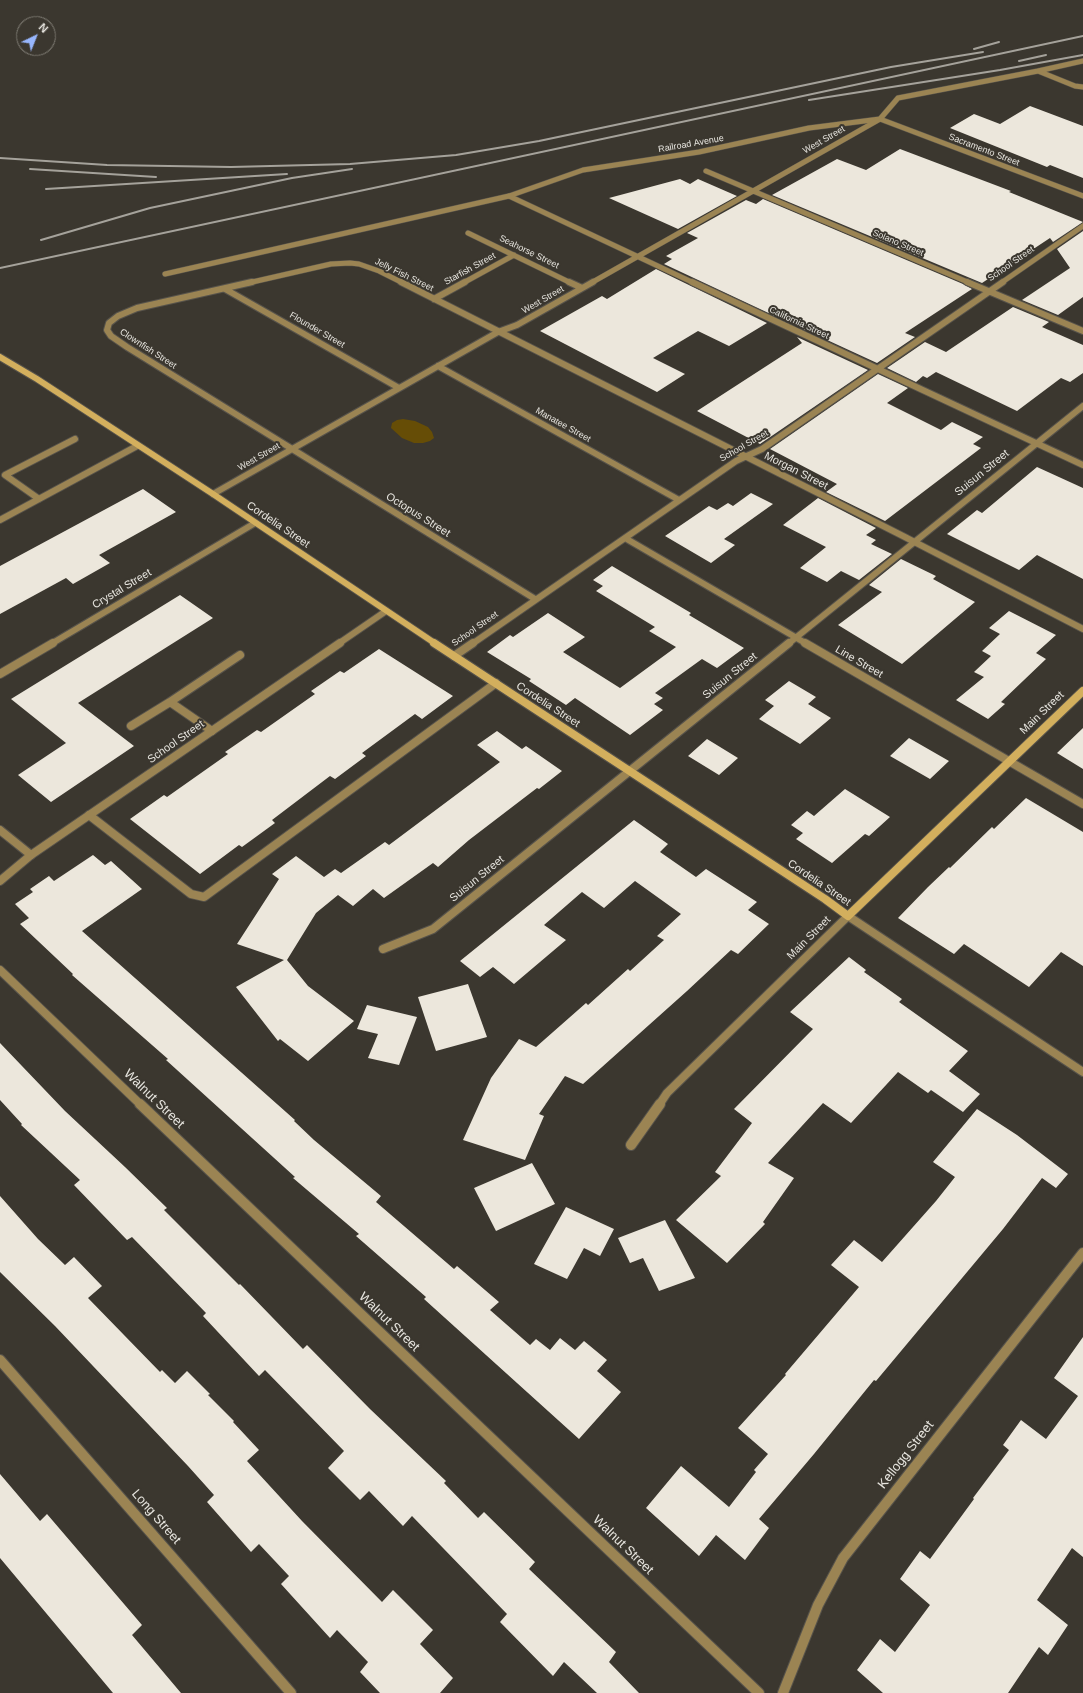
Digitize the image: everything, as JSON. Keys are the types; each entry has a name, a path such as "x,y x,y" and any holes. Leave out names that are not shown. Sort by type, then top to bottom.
{"main road":[{"name":"Cordelia Street","path":"0,357 37,379 137,446 213,494 386,611 822,897 848,916"},
{"name":"Main Street","path":"848,916 1083,691"}],"street":[{"path":"880,119 898,98 1083,61"},
{"path":"1038,71 1075,86 1083,87"},
{"name":"West Street","path":"213,494 498,332 517,325 636,256 880,119"},
{"name":"Sacramento Street","path":"880,119 1083,196"},
{"name":"Railroad Avenue","path":"165,274 509,196 583,170 699,152 809,128 880,119"},
{"name":"Solano Street","path":"706,171 1083,331"},
{"name":"California Street","path":"509,196 1083,465"},
{"name":"School Street","path":"454,656 744,456 762,449 1083,226"},
{"name":"Seahorse Street","path":"468,233 582,288"},
{"name":"Starfish Street","path":"434,299 514,255"},
{"name":"Jelly Fish Street","path":"225,289 331,264 350,263 379,271 498,332"},
{"name":"Flounder Street","path":"225,289 399,388"},
{"name":"Clownfish Street","path":"225,289 137,308 118,316 109,323 107,330 111,336 127,347 291,449"},
{"name":"Morgan Street","path":"498,332 915,542 1083,629"},
{"name":"Manatee Street","path":"438,366 679,500"},
{"name":"Suisun Street","path":"383,949 433,929 1083,406"},
{"path":"39,499 5,475 75,439"},
{"path":"0,520 137,446"},
{"name":"Octopus Street","path":"291,449 535,599"},
{"name":"Crystal Street","path":"0,674 255,523"},
{"name":"Line Street","path":"625,538 1083,804"},
{"name":"School Street","path":"0,881 31,856 89,815 386,611"},
{"path":"131,726 240,655"},
{"path":"89,815 191,894 204,897 496,683"},
{"path":"170,702 212,731"},
{"path":"0,830 31,856"},
{"name":"Cordelia Street","path":"848,916 1083,1072"},
{"name":"Main Street","path":"631,1144 667,1093 848,916"},
{"name":"Walnut Street","path":"0,970 759,1693"},
{"name":"Kellogg Street","path":"783,1693 818,1605 843,1558 1083,1253"},
{"name":"Long Street","path":"0,1360 291,1693"}],"shaded area":[{"path":"403,419 415,421 428,427 434,438 423,443 414,443 402,438 391,428 392,423"}],"building":[{"path":"1030,106 1083,126 1083,178 1050,165 1047,167 950,128 974,114 1000,124"},
{"path":"900,149 1011,191 1009,192 1083,222 1053,242 1050,238 982,283 772,195 837,159 866,170"},
{"path":"680,179 690,184 698,179 737,196 678,229 609,198"},
{"path":"763,199 972,289 905,333 915,337 877,363 788,322 782,313 777,317 664,264 672,259 666,256 698,238 687,233 746,200 756,204"},
{"path":"1083,231 1083,297 1058,315 1022,300 1070,268 1057,249"},
{"path":"656,269 767,323 729,346 698,331 653,358 685,374 657,392 540,331 602,296 607,299"},
{"path":"1013,307 1049,322 1042,327 1083,345 1083,373 1070,382 1061,378 1017,411 936,372 927,378 923,376 916,382 887,368 925,342 946,352"},
{"path":"797,337 868,370 760,444 697,411 802,343"},
{"path":"878,374 908,388 887,403 941,430 952,422 983,437 973,444 981,448 885,521 826,492 837,484 770,449"},
{"path":"1037,467 1083,488 1083,579 1037,555 1019,570 947,534 977,510 982,513"},
{"path":"143,489 176,512 99,555 110,563 73,584 66,578 0,614 0,566"},
{"path":"751,493 773,504 724,539 735,545 711,563 665,536 709,506 717,510 728,503 733,506"},
{"path":"818,498 876,528 866,535 876,540 871,544 892,554 859,580 841,571 827,582 800,568 826,547 783,525"},
{"path":"901,559 936,576 933,579 975,602 902,664 838,625 882,592 869,585"},
{"path":"612,566 691,613 689,615 744,648 717,668 702,659 655,693 663,698 654,704 663,710 630,735 575,698 566,705 529,681 531,679 487,652 510,635 513,637 548,613 585,637 563,652 620,688 676,647 649,631 655,627 596,591 603,586 593,580"},
{"path":"180,595 213,618 78,703 134,746 51,802 18,775 66,743 11,699"},
{"path":"1009,611 1056,635 1036,653 1046,659 1001,702 1005,704 988,719 956,700 984,677 974,672 991,656 982,651 1000,634 989,628"},
{"path":"379,649 453,696 422,719 415,714 362,753 366,756 335,779 330,776 272,820 275,823 242,847 239,845 200,874 130,819 164,795 167,797 228,754 225,752 257,730 261,732 315,694 311,691 340,671 344,673"},
{"path":"789,681 816,697 808,704 831,718 800,744 759,719 774,706 765,700"},
{"path":"1083,728 1083,769 1057,753"},
{"path":"497,731 522,749 526,746 562,771 539,789 537,788 469,840 438,867 433,863 384,898 373,889 353,906 338,895 316,913 287,960 308,986 354,1021 308,1061 280,1039 278,1041 236,987 284,960 237,944 279,879 272,874 296,856 324,877 335,869 341,873 385,842 389,845 500,762 477,745"},
{"path":"909,738 949,761 930,779 890,756"},
{"path":"707,739 738,758 719,775 688,756"},
{"path":"845,789 890,817 869,836 865,834 832,863 796,839 803,833 791,825 807,811 814,816"},
{"path":"1026,798 1083,832 1083,966 1061,952 1029,987 964,944 954,954 898,918 949,867 950,868 992,827 994,829"},
{"path":"634,820 668,844 660,852 696,877 706,869 757,902 748,910 769,924 738,954 731,950 583,1084 565,1076 539,1114 544,1116 525,1160 463,1140 491,1078 519,1039 536,1047 586,1003 588,1005 628,969 630,971 664,940 657,936 681,914 635,881 604,908 582,892 544,925 566,940 514,984 493,967 480,977 460,961"},
{"path":"93,855 105,865 111,861 142,889 82,931 295,1120 294,1121 314,1140 381,1196 376,1202 454,1269 457,1266 499,1302 490,1310 530,1345 536,1339 550,1350 560,1338 575,1350 584,1341 607,1360 597,1371 621,1392 579,1439 424,1299 426,1297 356,1236 359,1234 293,1178 295,1177 166,1060 168,1059 72,975 73,974 20,924 29,918 15,904 33,892 30,889 49,876 54,881"},
{"path":"849,957 866,970 864,972 902,999 899,1002 968,1051 949,1071 980,1094 963,1112 931,1090 928,1093 898,1072 851,1123 823,1103 768,1163 794,1178 763,1222 765,1224 727,1263 676,1220 721,1176 715,1172 752,1123 734,1109 813,1029 790,1012"},
{"path":"468,984 487,1037 436,1051 418,997"},
{"path":"367,1005 417,1017 399,1065 368,1058 378,1034 357,1029"},
{"path":"0,1043 65,1111 167,1208 164,1210 239,1285 240,1284 303,1349 307,1345 370,1409 446,1481 444,1483 478,1518 484,1512 535,1562 529,1569 616,1652 609,1662 639,1693 597,1693 564,1662 553,1676 500,1622 507,1614 412,1516 403,1526 369,1491 360,1500 328,1468 344,1451 265,1370 259,1376 203,1316 206,1313 132,1237 127,1240 74,1185 80,1180 21,1125 22,1124 0,1100"},
{"path":"977,1109 1017,1135 1068,1174 1056,1188 1042,1178 1003,1229 876,1381 874,1380 759,1519 769,1528 745,1560 716,1535 699,1556 646,1508 681,1466 729,1507 756,1472 754,1470 768,1454 738,1428 786,1375 785,1374 859,1287 831,1265 854,1240 882,1262 936,1201 955,1177 933,1162"},
{"path":"532,1163 555,1204 496,1231 474,1188"},
{"path":"0,1196 38,1239 65,1265 74,1257 102,1286 88,1298 160,1372 162,1370 175,1383 187,1371 210,1394 208,1395 234,1421 233,1422 259,1450 247,1461 302,1521 382,1602 393,1590 433,1630 420,1644 453,1678 440,1693 380,1693 360,1672 368,1662 337,1630 330,1638 281,1584 289,1576 259,1544 251,1552 207,1502 214,1495 55,1326 0,1272"},
{"path":"566,1207 614,1229 600,1256 584,1248 567,1279 534,1264"},
{"path":"665,1220 695,1278 659,1291 643,1258 630,1263 618,1238"},
{"path":"1083,1337 1083,1557 1072,1548 1037,1600 1068,1625 1048,1655 1039,1647 1008,1693 883,1693 857,1670 880,1639 895,1652 930,1605 900,1579 920,1551 930,1559 1009,1450 1003,1445 1021,1420 1046,1439 1078,1396 1054,1378"},
{"path":"0,1474 40,1521 47,1514 142,1625 132,1635 181,1693 113,1693 0,1558"}],"railway":[{"path":"0,268 1083,36"},
{"path":"974,49 999,42"},
{"path":"0,158 107,165 231,167 350,164 456,155 539,141 891,67 983,52"},
{"path":"1019,61 1046,55"},
{"path":"809,100 1000,70 1083,55"},
{"path":"30,169 156,177"},
{"path":"41,240 150,208 292,178 352,169"},
{"path":"46,189 287,174"}]}
